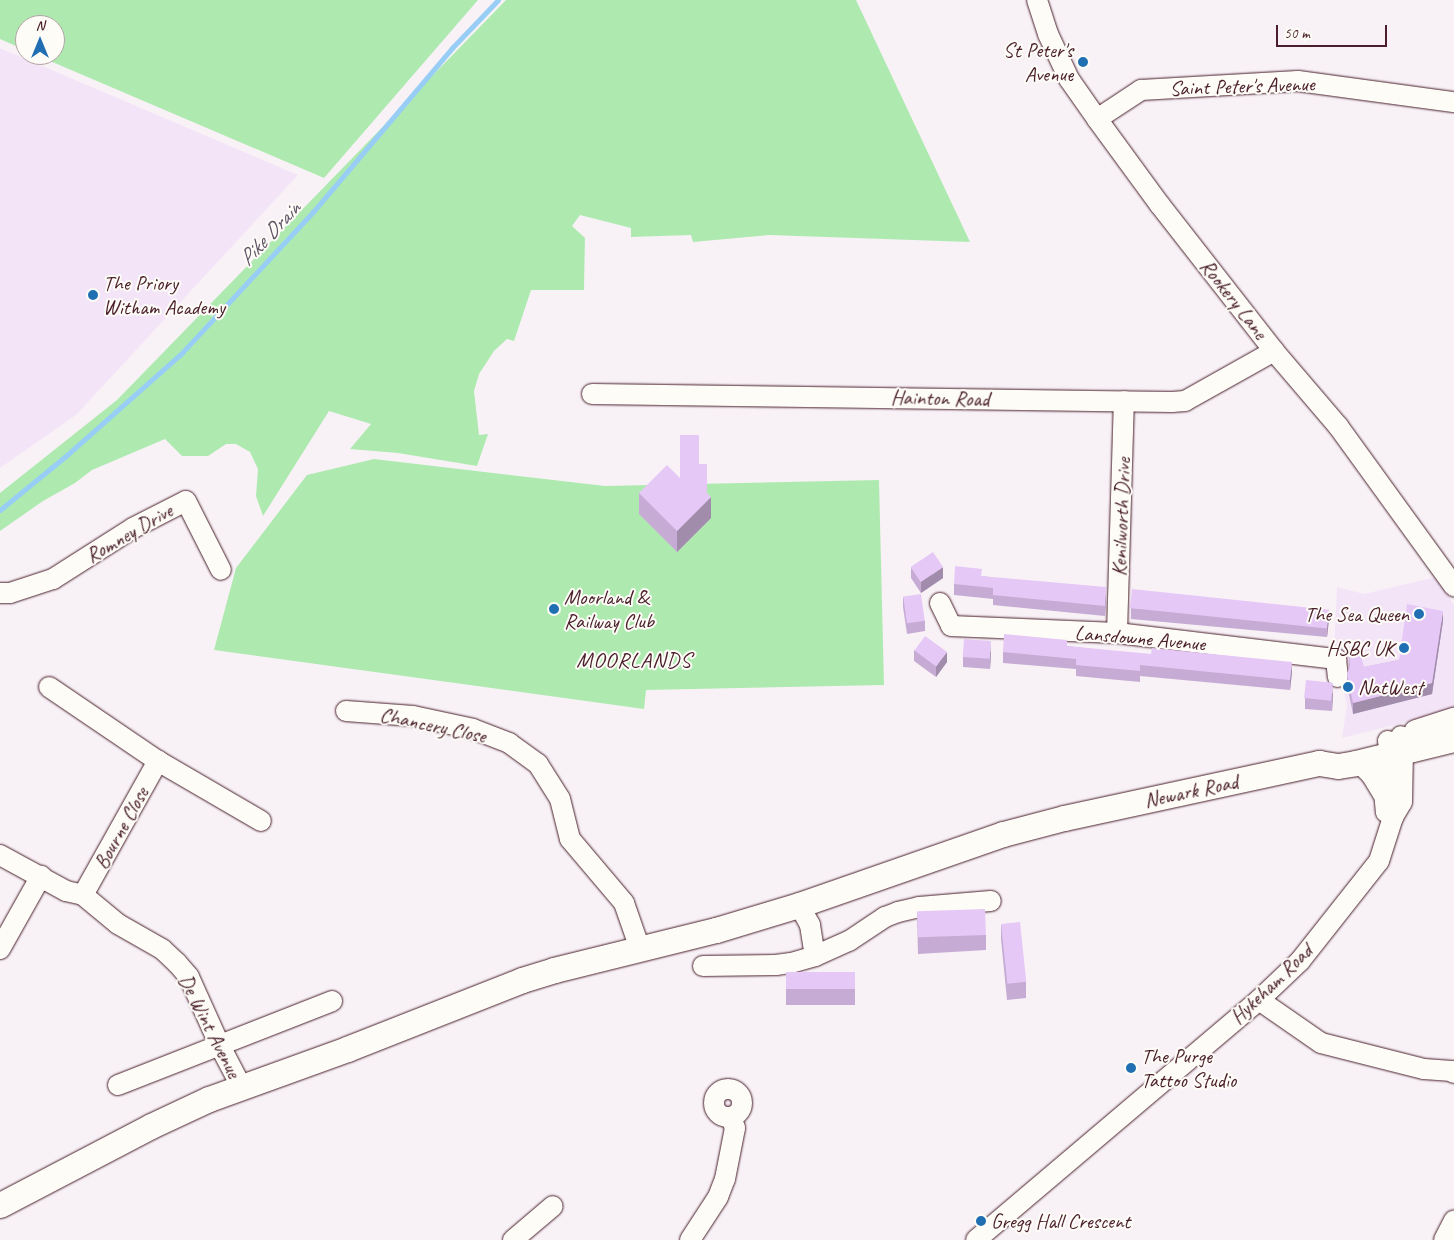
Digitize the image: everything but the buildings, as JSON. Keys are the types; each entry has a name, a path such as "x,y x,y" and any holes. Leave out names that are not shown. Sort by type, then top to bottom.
{"main road":[{"name":"Newark Road","path":"1319,763 1338,766 1362,762 1395,745 1454,720"},
{"name":"Newark Road","path":"0,1205 152,1126 210,1099 522,980 716,930 800,905 1003,834 1064,818 1319,763 1337,752 1454,739"},
{"path":"1362,762 1373,773 1384,791"}],"street":[{"name":"Rookery Lane","path":"1036,0 1048,34 1069,79 1097,119 1160,204 1274,350 1338,426 1454,586"},
{"name":"Saint Peter's Avenue","path":"1097,119 1140,90 1298,81 1454,102"},
{"name":"Hainton Road","path":"592,394 1185,401 1274,350"},
{"name":"Kenilworth Drive","path":"1118,633 1124,401"},
{"name":"Romney Drive","path":"0,593 10,593 53,579 133,528 186,501 221,570"},
{"name":"Lansdowne Avenue","path":"940,603 951,626 1118,633 1336,658 1338,677"},
{"name":"Bourne Close","path":"48,687 158,761 261,821"},
{"name":"Chancery Close","path":"346,712 413,716 473,729 509,743 538,764 560,799 570,839 624,903 640,949"},
{"path":"1393,817 1386,812 1384,791 1395,745"},
{"name":"Hykeham Road","path":"976,1240 1259,1000 1300,961 1380,861 1393,817 1402,802 1395,745"},
{"name":"Bourne Close","path":"83,895 158,761"},
{"name":"De Wint Avenue","path":"0,855 66,891 83,895 118,924 162,949 177,963 189,977 220,1046 242,1088"},
{"path":"0,949 41,876"},
{"path":"703,966 791,963 815,956 841,945 885,917 898,912 919,907 991,901"},
{"path":"800,905 810,925 815,956"},
{"path":"1259,1000 1321,1043 1424,1069 1452,1071 1454,1073"},
{"path":"118,1085 332,1001"},
{"path":"690,1240 718,1197 725,1179 736,1128 731,1117"},
{"path":"513,1240 553,1206"}],"shaded area":[{"name":"The Priory Witham Academy","path":"0,48 15,54 15,65 40,65 298,175 76,415 0,468"},
{"path":"1436,577 1454,605 1454,710 1342,738 1347,706 1334,649 1337,587 1364,594"}],"green space":[{"path":"0,0 478,0 324,178 59,65 65,65 65,15 15,15 15,46 0,39"},
{"path":"506,0 856,0 970,242 769,235 693,242 691,235 631,237 631,228 580,215 572,226 585,238 584,290 531,290 514,341 507,339 494,351 479,374 474,391 479,435 488,434 477,466 398,453 350,449 371,424 329,411 263,516 256,496 258,469 250,452 236,444 226,444 208,456 182,456 165,439 92,470 0,531 0,493 117,400"},
{"name":"Moorland & Railway Club","path":"374,459 605,486 879,480 884,685 646,690 644,709 214,650 236,568 307,475"}],"waterway":[{"name":"Pike Drain","path":"0,510 66,456 181,354 313,212 452,48 498,0"}],"place":[{"name":"St Peter's Avenue","path":"1083,62"},
{"name":"The Priory Witham Academy","path":"93,295"},
{"name":"Moorland & Railway Club","path":"554,609"},
{"name":"The Sea Queen","path":"1419,614"},
{"name":"HSBC UK","path":"1404,648"},
{"name":"NatWest","path":"1348,687"},
{"name":"The Purge Tattoo Studio","path":"1131,1068"},
{"name":"Gregg Hall Crescent","path":"981,1221"}],"district":[{"name":"MOORLANDS","path":"634,661"}]}
